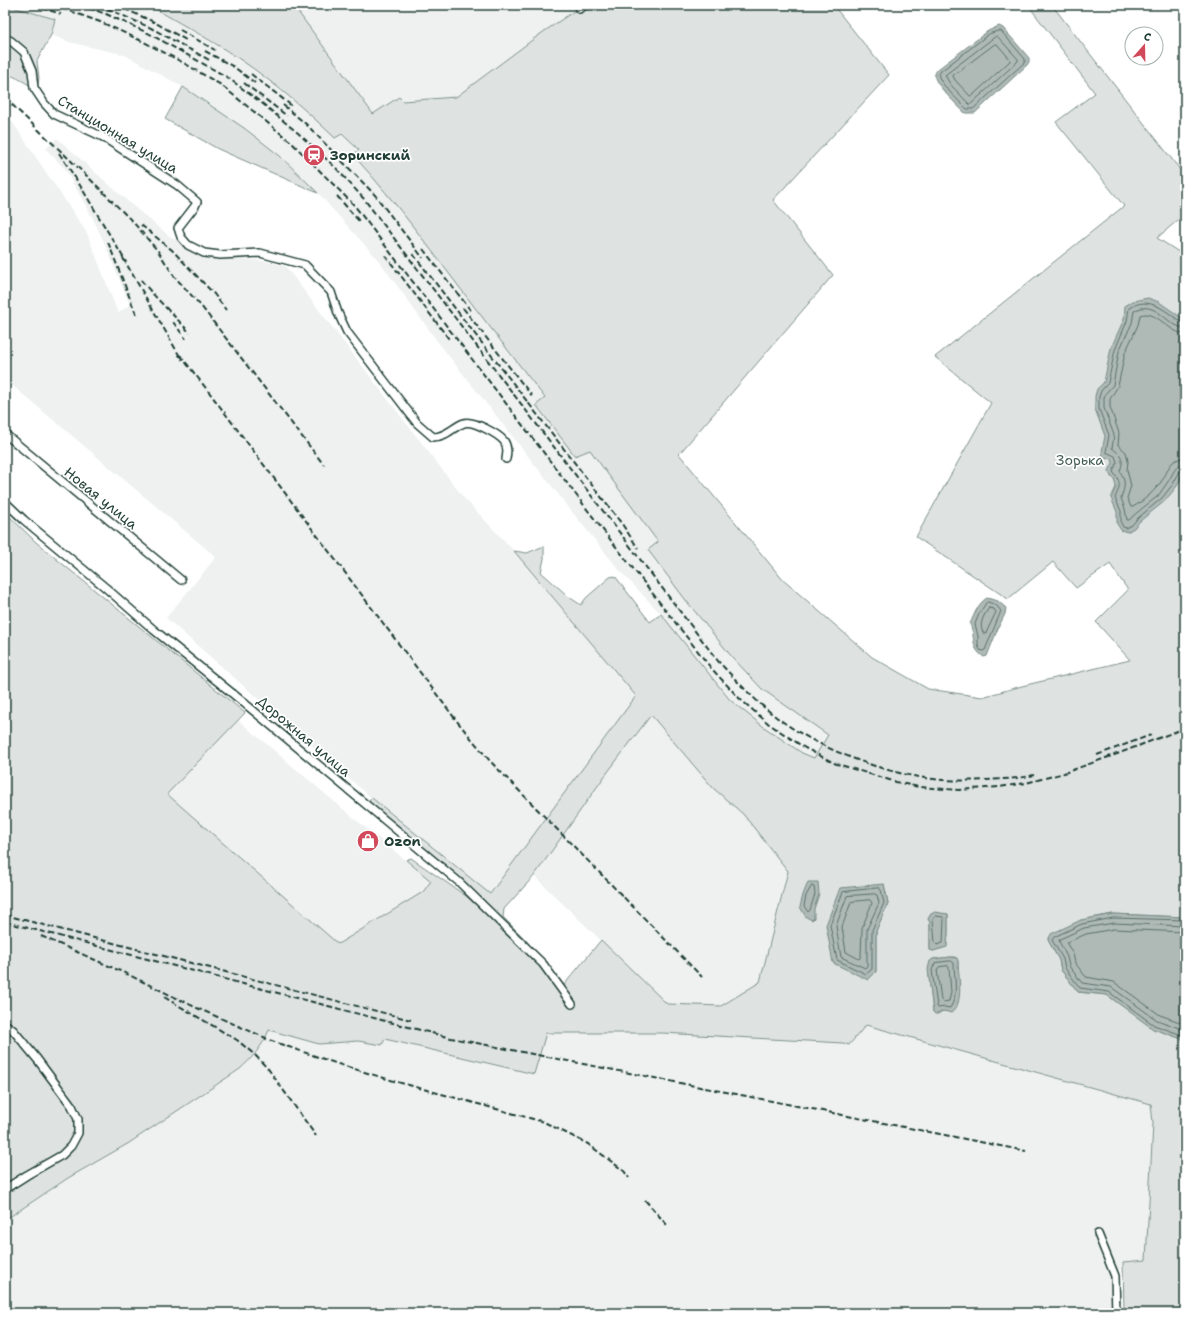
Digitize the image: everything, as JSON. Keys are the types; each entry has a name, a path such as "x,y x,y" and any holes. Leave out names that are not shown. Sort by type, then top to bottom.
{"street":[{"name":"Станционная улица","path":"5,38 24,52 32,71 34,88 44,103 54,114 103,137 177,185 196,202 195,206 178,228 181,237 188,245 204,253 220,255 260,253 305,265 331,292 338,313 347,332 417,423 433,437 441,437 464,423 472,422 494,433 504,441 507,451 506,459"},
{"name":"Новая улица","path":"5,434 181,580"},
{"name":"Дорожная улица","path":"5,502 24,520 154,630 459,882 543,964 572,1004"},
{"path":"5,1024 13,1030 38,1059 72,1106 78,1120 78,1133 71,1146 62,1155 26,1175 5,1189"},
{"path":"1098,1234 1115,1276 1116,1313"}],"shaded area":[{"path":"5,5 146,5 159,11 240,59 277,86 312,115 335,138 342,134 359,150 354,156 381,185 413,225 545,398 536,405 575,455 590,450 658,542 648,550 688,603 732,657 762,689 828,735 814,759 802,753 764,727 730,700 661,614 621,572 577,518 437,341 380,262 318,193 280,156 244,128 183,87 125,55 69,42 51,35 54,19"},
{"path":"293,5 583,5 539,35 456,97 403,101 399,98 373,114"},
{"path":"5,116 13,123 87,233 118,313 130,305 104,242 91,215 65,169 46,149 57,138 168,235 201,256 264,261 285,266 464,498 514,551 636,696 490,894 368,795 166,618 216,557 7,381 5,382"},
{"path":"651,715 713,788 743,814 788,871 760,982 721,1006 667,1004 534,876 604,777"},
{"path":"238,720 431,881 423,892 338,944 167,794"},
{"path":"866,1025 1151,1103 1153,1123 1146,1260 1123,1262 1113,1286 1114,1313 5,1313 5,1220 68,1178 129,1143 240,1069 255,1055 266,1038 269,1030 319,1044 358,1041 382,1045 385,1039 533,1074 545,1033 662,1033 843,1043 849,1045"}],"green space":[{"path":"5,5 55,19 51,35 37,61 39,78 37,89 17,78 5,74"},
{"name":"Зорька","path":"146,5 293,5 373,114 399,97 403,101 456,97 539,35 583,5 833,5 889,75 773,200 833,275 679,454 783,580 872,657 928,689 982,697 1130,660 1096,622 1128,590 1110,564 1076,588 1053,562 1008,599 916,537 991,403 935,357 1124,206 1056,122 1095,93 1028,5 1052,5 1185,176 1185,214 1157,238 1185,256 1185,917 1113,914 1081,920 1048,940 1059,960 1061,970 1078,992 1107,995 1153,1028 1185,1040 1185,1313 1124,1313 1123,1262 1146,1260 1153,1123 1151,1104 866,1025 849,1045 843,1043 662,1033 546,1033 534,1074 385,1039 382,1045 358,1041 319,1044 269,1030 257,1051 240,1069 129,1143 68,1178 5,1220 5,512 37,543 245,713 167,794 338,944 423,892 431,881 406,860 411,858 466,896 475,904 482,901 367,803 372,798 490,894 636,696 514,551 527,553 544,546 544,559 541,572 569,597 581,605 586,598 610,577 615,576 650,622 661,614 730,700 764,727 802,753 814,758 828,735 762,689 732,657 688,603 648,550 658,542 590,450 575,456 536,405 545,398 401,212 353,155 359,150 342,134 335,138 290,97 266,78 211,41","holes":["651,715 713,788 743,814 788,871 760,982 721,1006 667,1004 601,940 564,985 524,938 503,917 504,909 534,876 604,777","884,884 888,903 876,930","931,914 948,914 948,934 946,947 933,951 930,950 930,922 928,919","876,932 876,971 868,980","955,957 958,961 948,1012 933,1012 929,977 933,959"]},
{"path":"183,87 244,128 280,156 318,193 218,149 165,119"}],"water":[{"path":"999,26 1003,28 1029,58 1029,62 975,113 965,113 948,96 937,82 935,73 938,69 988,31"},
{"path":"1148,298 1159,302 1185,320 1185,470 1177,486 1165,501 1140,521 1134,528 1127,532 1121,530 1117,524 1117,512 1111,498 1116,487 1114,478 1111,477 1109,471 1113,463 1112,459 1104,459 1102,451 1105,436 1095,409 1095,396 1097,389 1104,382 1111,348 1124,319 1125,306 1133,301"},
{"path":"987,598 998,601 1006,608 1005,614 987,656 984,657 975,646 970,624 979,606"},
{"path":"808,882 818,882 819,894 814,909 814,918 812,920 806,917 800,907"},
{"path":"884,884 888,903 876,931 876,972 868,980 833,963 826,925 840,888"},
{"path":"935,912 948,914 948,934 947,947 933,951 930,950 930,922 928,919 931,914"},
{"path":"1113,914 1185,917 1185,1040 1153,1029 1107,995 1078,992 1061,970 1059,960 1048,940 1051,934 1081,920"},
{"path":"951,957 957,958 958,961 960,989 958,1003 951,1013 944,1011 935,1014 933,1012 928,969 930,961 933,959"}],"railway":[{"path":"33,5 61,14"},
{"path":"53,5 103,23 182,62 221,85 290,141 354,205 606,534 711,668 740,699 769,724 805,748 834,763 896,782 919,787 959,790 1026,783 1064,773 1185,728"},
{"path":"80,5 106,14 148,33 227,77 298,133 336,168 364,199 718,661 745,690 767,710 790,727 824,746 863,762 901,773 927,778 961,781 1010,779 1034,775"},
{"path":"99,5 151,28 211,61"},
{"path":"116,5 154,22 186,40"},
{"path":"180,30 215,50"},
{"path":"205,51 234,67 255,83"},
{"path":"251,74 292,106"},
{"path":"244,83 287,116"},
{"path":"5,98 133,222 158,251 174,276 201,306 324,465"},
{"path":"283,105 306,124 375,195 423,258"},
{"path":"59,153 126,262"},
{"path":"337,196 359,221"},
{"path":"141,225 172,250 214,294 226,310"},
{"path":"108,242 136,314"},
{"path":"423,249 472,312"},
{"path":"413,254 622,524 638,548"},
{"path":"385,255 449,339"},
{"path":"123,258 182,360"},
{"path":"141,280 190,333"},
{"path":"463,308 532,396"},
{"path":"173,322 186,339"},
{"path":"180,355 456,720 490,761 702,977"},
{"path":"1097,755 1151,735"},
{"path":"5,915 411,1020"},
{"path":"5,922 451,1038 1026,1151"},
{"path":"41,936 127,974 266,1039 338,1064 394,1081 544,1122 588,1144 624,1171 629,1178"},
{"path":"164,997 237,1040 255,1055 269,1070 316,1136"},
{"path":"645,1200 667,1225"}],"place":[{"name":"Зоринский","path":"314,155"},
{"name":"Ozon","path":"368,841"}]}
